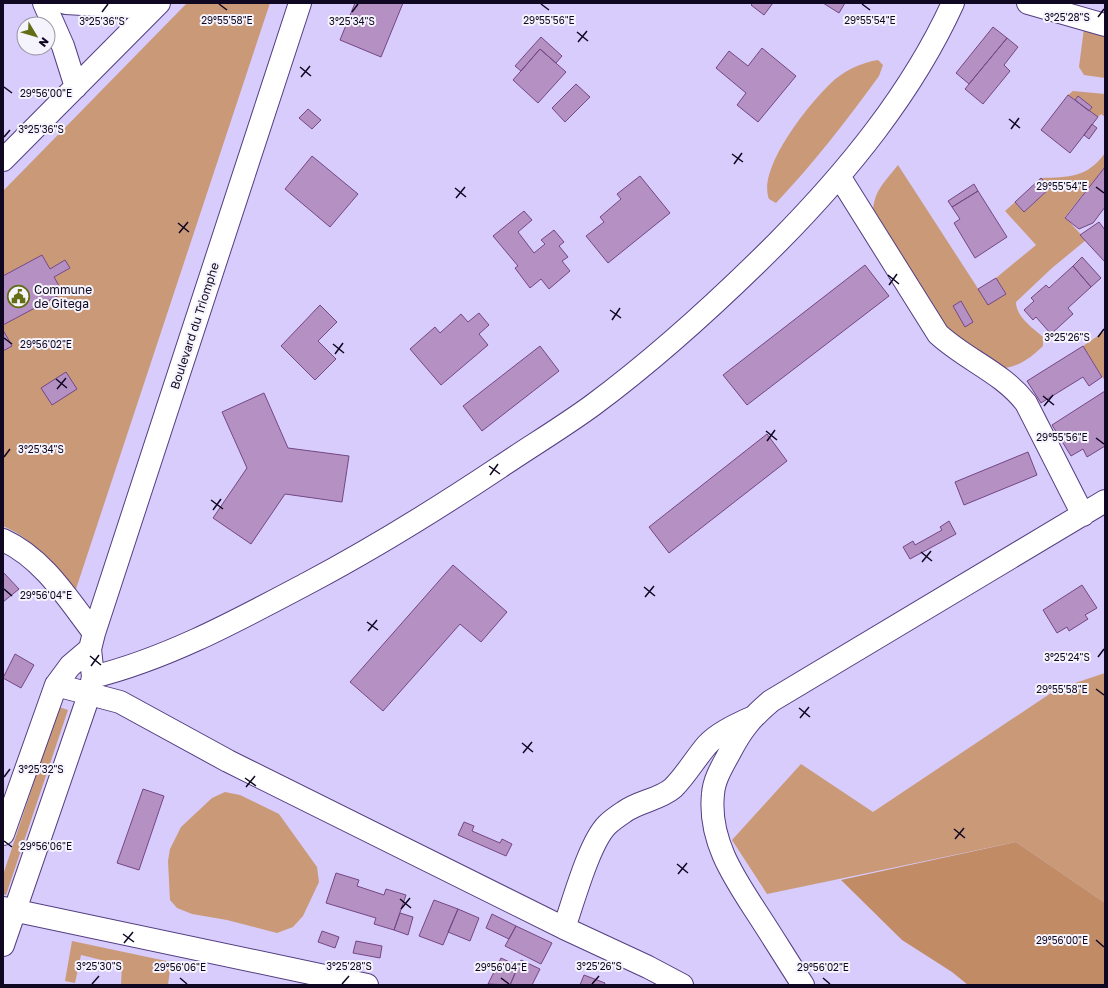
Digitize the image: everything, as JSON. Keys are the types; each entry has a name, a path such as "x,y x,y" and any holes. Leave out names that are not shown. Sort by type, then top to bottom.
{"street":[{"path":"44,3 63,46 76,87"},
{"path":"66,3 132,7 146,3"},
{"path":"3,160 159,3"},
{"name":"Boulevard du Triomphe","path":"92,641 300,3"},
{"path":"56,685 91,686 138,664 168,653 247,615 339,566 433,512 586,409 668,344 753,268 840,176 907,85 940,30 953,3"},
{"path":"1028,3 1105,25"},
{"path":"840,176 938,334 950,345 1002,378 1016,390 1026,403 1083,515"},
{"path":"564,928 594,843 606,825 624,811 640,803 656,798 672,789 684,776 708,744 726,731 752,717 771,701 797,685 1105,502"},
{"path":"3,540 36,561 52,579 92,641 91,686 9,910 3,945"},
{"path":"3,834 56,685 92,641"},
{"path":"91,686 228,761 682,985"},
{"path":"752,717 720,769 713,793 715,829 720,849 731,873 803,985"},
{"path":"9,910 367,985"}],"shaded area":[{"path":"187,3 270,3 73,598 44,556 25,539 3,526 3,351 12,346 3,330 3,325 62,293 54,277 70,268 65,260 50,269 42,255 3,276 3,191"},
{"path":"1084,28 1105,34 1105,78 1084,75 1079,67"},
{"path":"878,60 883,65 879,76 817,157 776,203 769,199 767,186 770,171 777,155 798,122 821,94 840,75 858,65"},
{"path":"1073,91 1105,94 1105,117 1101,114 1098,117 1089,111 1092,107 1078,96 1075,100 1068,95"},
{"path":"1105,153 1105,167 1065,217 1086,240 1052,268 1016,302 1019,313 1022,317 1043,337 1043,346 1029,358 1008,368 1002,368 950,333 873,214 877,193 898,165 988,304 1006,294 996,278 1036,245 1005,211 1015,202 1024,212 1050,188 1041,178 1069,176 1084,172 1098,161"},
{"path":"1105,331 1105,381 1083,346"},
{"path":"1105,673 1105,903 1016,842 767,894 732,840 801,764 873,812 1057,689"},
{"path":"59,707 68,710 6,895 3,894 3,875"},
{"path":"225,792 240,795 279,814 317,867 319,882 303,916 293,927 277,933 227,920 192,914 177,908 170,900 168,861 170,849 181,827 212,798"},
{"path":"1016,842 1105,903 1105,985 968,985 952,972 902,940 841,880"},
{"path":"72,941 171,962 168,985 121,985 122,965 81,955 75,983 65,981"}],"building":[{"path":"355,3 403,3 381,57 340,40"},
{"path":"753,3 773,3 764,15 751,5"},
{"path":"823,3 845,3 839,13"},
{"path":"993,27 1007,38 969,84 956,73"},
{"path":"541,37 562,56 556,63 540,49 521,71 515,66"},
{"path":"1007,38 1018,47 1004,65 1010,71 983,104 965,89"},
{"path":"762,48 796,76 758,122 737,105 746,93 716,68 729,51 748,66"},
{"path":"540,49 566,72 538,103 513,80"},
{"path":"576,84 590,97 565,122 552,108"},
{"path":"1068,95 1098,117 1070,153 1041,130"},
{"path":"1078,96 1092,107 1089,111 1075,100"},
{"path":"308,109 321,120 312,129 299,118"},
{"path":"1092,124 1097,128 1089,139 1084,135"},
{"path":"312,156 358,194 330,227 285,189"},
{"path":"1105,167 1105,207 1093,223 1079,229 1065,218"},
{"path":"640,176 670,213 608,263 586,236 604,222 600,217 621,199 617,194"},
{"path":"1041,178 1050,188 1024,212 1015,202"},
{"path":"974,184 978,191 952,207 948,201"},
{"path":"978,191 1007,237 975,258 954,223 960,219 952,207"},
{"path":"524,211 532,220 518,232 534,253 545,244 541,240 554,230 564,242 559,246 568,257 562,261 570,271 549,289 541,279 530,288 515,268 518,266 493,236"},
{"path":"1099,222 1105,230 1105,262 1080,235"},
{"path":"42,255 50,269 65,260 70,268 54,277 63,293 3,325 3,276"},
{"path":"1082,257 1101,278 1091,287 1073,266"},
{"path":"865,265 889,296 747,405 723,375"},
{"path":"1073,266 1091,287 1068,308 1073,314 1051,334 1036,317 1033,320 1024,310 1034,301 1031,298 1046,285 1049,288"},
{"path":"996,278 1006,294 988,305 978,289"},
{"path":"961,301 973,322 965,327 953,306"},
{"path":"320,305 337,322 318,341 336,359 315,380 281,346"},
{"path":"479,313 489,325 479,334 488,345 441,385 410,349 435,327 440,333 461,314 468,322"},
{"path":"3,330 12,346 3,351"},
{"path":"540,346 559,371 482,431 463,406"},
{"path":"1083,346 1102,377 1089,386 1083,377 1041,403 1027,381"},
{"path":"66,372 77,389 52,405 41,388"},
{"path":"1105,391 1105,446 1087,457 1083,449 1071,456 1052,425"},
{"path":"264,393 288,448 349,456 342,502 285,494 251,544 213,518 247,468 222,412"},
{"path":"767,434 787,461 669,553 649,527"},
{"path":"1028,452 1037,475 964,505 955,482"},
{"path":"949,521 956,534 910,559 903,547 913,541 915,545 942,530 940,527"},
{"path":"453,565 507,612 481,642 460,624 383,711 350,682"},
{"path":"3,572 19,589 3,602"},
{"path":"1082,585 1097,608 1085,615 1088,619 1069,631 1067,627 1057,633 1043,610"},
{"path":"15,654 34,665 21,688 3,678"},
{"path":"143,789 164,796 139,870 117,863"},
{"path":"464,822 474,826 472,831 500,843 502,839 512,844 506,856 458,835"},
{"path":"336,873 359,880 357,886 384,895 386,889 406,895 394,930 374,924 376,918 326,903"},
{"path":"434,900 458,909 443,945 419,936"},
{"path":"458,909 479,918 470,941 448,932"},
{"path":"400,913 413,917 408,935 394,930"},
{"path":"492,914 516,926 509,939 486,928"},
{"path":"516,926 552,943 541,964 505,946"},
{"path":"322,931 339,937 335,948 318,942"},
{"path":"356,941 382,946 380,958 353,953"},
{"path":"501,958 518,966 510,985 488,984"},
{"path":"521,960 540,969 532,985 510,985"},
{"path":"584,975 605,983 604,985 580,985"}],"place":[{"name":"Commune de Gitega","path":"19,297"}]}
